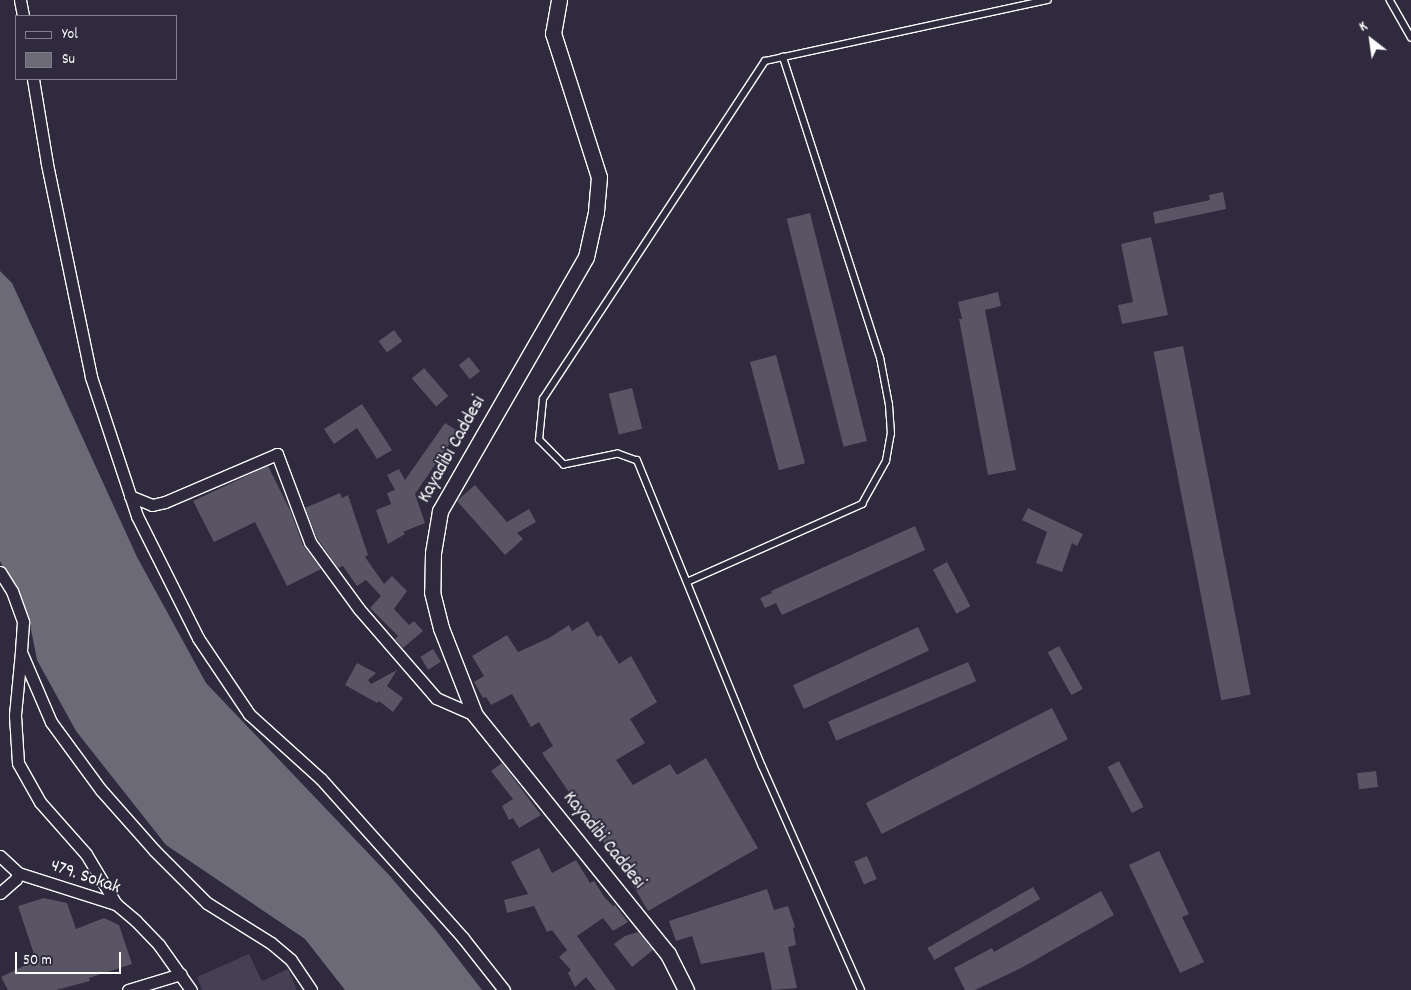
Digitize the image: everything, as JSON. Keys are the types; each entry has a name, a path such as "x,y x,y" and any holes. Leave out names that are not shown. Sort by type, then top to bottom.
{"street":[{"path":"20,0 23,15"},
{"name":"Kayadibi Caddesi","path":"559,0 553,33 599,178 596,212 586,257 440,511 433,553 432,592 441,628 476,715 668,954 686,990"},
{"path":"33,80 47,164 91,377 137,516 198,638 249,714 321,779 463,938 504,990"},
{"path":"130,496 152,505 165,502 277,454 310,542 360,609 436,698 476,715"},
{"path":"0,572 12,591 23,622 15,715 18,763 40,802 86,854 116,904"},
{"path":"21,652 51,722 101,790 154,850 207,903 271,943 292,960 312,990"},
{"path":"0,856 18,873 16,879 0,893"},
{"name":"479. Sokak","path":"18,873 116,904 136,921 181,974 192,990"},
{"path":"128,990 181,974"}],"lane":[{"path":"861,990 762,767 637,461 618,454 564,464 540,440 544,399 765,60 1048,0"},
{"path":"1390,0 1411,37"},
{"path":"687,582 862,504 886,461 891,434 889,405 880,358 783,57"}],"shaded area":[{"path":"249,954 262,981 288,969 297,990 202,990 197,977"}],"water":[{"path":"0,271 12,283 137,557 206,683 390,876 435,929 482,990 345,990 305,939 166,845 76,731 37,660 29,619 0,561"}],"building":[{"path":"1223,192 1226,209 1155,224 1153,212 1210,200 1209,195"},
{"path":"810,213 867,441 844,447 787,219"},
{"path":"1151,237 1168,315 1122,324 1118,305 1133,302 1121,244"},
{"path":"998,292 1001,306 985,310 1016,470 988,475 959,319 962,319 958,302"},
{"path":"394,330 402,341 387,352 379,341"},
{"path":"1183,346 1251,694 1221,700 1154,352"},
{"path":"776,355 805,463 779,470 750,362"},
{"path":"469,357 480,371 470,379 459,365"},
{"path":"424,368 448,396 436,406 412,378"},
{"path":"632,388 642,429 619,435 609,394"},
{"path":"362,404 392,450 377,459 357,428 334,444 324,429"},
{"path":"445,423 458,431 415,494 425,523 403,532 405,534 388,544 376,510 391,504 387,493 395,490 387,475 399,469 405,480"},
{"path":"268,466 291,512 303,545 321,569 287,586 255,522 214,542 193,501"},
{"path":"475,485 507,522 529,509 536,522 517,533 523,539 505,555 457,501"},
{"path":"340,493 342,498 348,495 368,555 365,557 384,584 392,576 407,591 394,609 409,625 414,621 423,631 403,648 395,639 398,636 370,608 381,596 366,580 357,586 343,566 338,568 317,538 305,508"},
{"path":"1028,508 1083,534 1077,546 1072,543 1062,572 1036,563 1047,532 1022,520"},
{"path":"915,526 925,550 782,615 776,603 765,608 760,598 772,593 771,591"},
{"path":"947,562 970,606 956,614 933,570"},
{"path":"588,621 597,637 601,635 619,664 631,656 657,702 630,719 645,743 616,760 633,785 670,764 677,775 706,758 758,848 648,911 624,870 622,872 603,841 600,843 577,804 542,753 553,746 539,722 531,727 512,694 491,705 486,697 483,698 474,682 484,676 472,656 507,635 518,652 549,638 569,625 572,631"},
{"path":"918,627 929,651 804,709 793,685"},
{"path":"1059,646 1083,689 1071,695 1048,652"},
{"path":"433,649 441,662 428,670 420,657"},
{"path":"968,662 976,681 836,741 828,721"},
{"path":"357,663 376,673 368,680 371,684 397,670 387,686 403,698 393,712 379,701 377,703 345,685"},
{"path":"1052,708 1068,739 882,834 866,803"},
{"path":"1119,761 1143,807 1132,813 1108,767"},
{"path":"502,763 541,815 519,828 513,818 509,820 502,806 513,799 491,771"},
{"path":"1376,771 1378,787 1359,789 1357,773"},
{"path":"539,848 552,873 576,860 590,883 594,881 605,898 613,906 615,905 628,922 613,931 603,918 577,936 616,990 596,990 586,977 575,987 568,973 571,970 559,957 567,950 552,930 547,932 534,906 507,913 504,900 528,894 511,862"},
{"path":"1159,851 1189,914 1182,917 1204,962 1180,973 1129,865"},
{"path":"867,856 877,879 864,884 854,861"},
{"path":"1033,887 1040,899 934,960 927,948"},
{"path":"767,889 774,910 788,906 795,927 793,928 796,945 788,947 797,988 772,990 764,952 701,964 692,936 676,941 669,921"},
{"path":"1101,891 1114,915 1023,967 975,990 965,990 954,968 992,948 994,952"},
{"path":"44,898 67,903 76,929 104,918 119,925 132,964 89,978 90,981 56,990 8,990 1,977 36,960 18,906"},
{"path":"638,932 653,950 632,967 614,944 625,936"}]}
